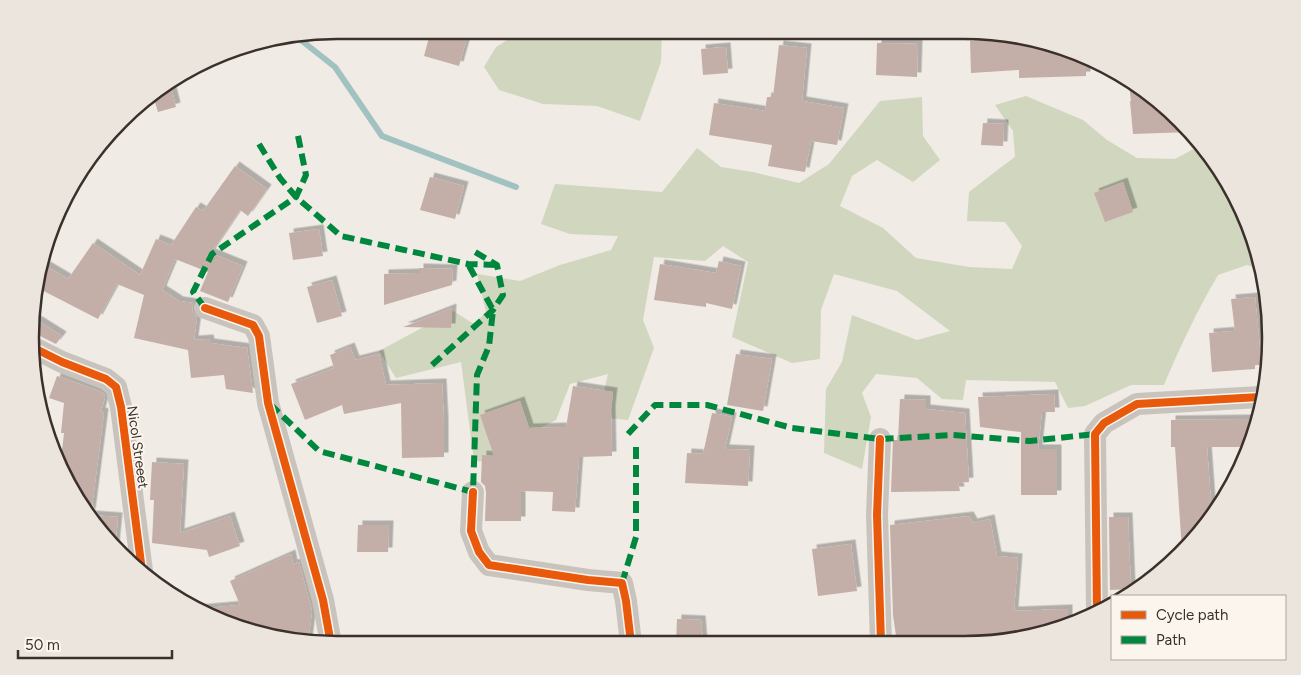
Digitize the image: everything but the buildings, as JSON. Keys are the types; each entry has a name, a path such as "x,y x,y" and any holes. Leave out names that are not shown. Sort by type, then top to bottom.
{"street":[{"path":"205,308 253,325 259,336 268,403 323,600 330,636"},
{"name":"Nicol Streeet","path":"39,350 62,362 106,379 116,387 121,408 141,562"},
{"path":"1097,605 1095,434 1104,423 1137,404 1257,397"},
{"path":"880,439 877,515 881,636"},
{"path":"472,492 471,531 479,552 489,566 622,584 630,636"}],"green space":[{"path":"509,39 662,39 661,62 640,121 597,106 543,104 499,90 484,67 496,47"},
{"path":"1026,96 1083,120 1107,140 1137,158 1175,159 1194,148 1222,188 1240,223 1254,267 1247,265 1218,275 1189,329 1164,385 1131,385 1085,406 1068,408 1055,382 966,380 963,400 942,399 917,378 876,374 862,393 871,417 862,469 824,453 826,389 842,362 852,315 917,340 950,331 897,291 834,274 821,310 820,359 792,363 732,337 748,262 723,246 705,261 654,257 643,320 654,348 628,420 598,417 608,374 570,384 556,420 524,436 512,462 474,461 461,362 396,378 379,351 453,311 474,324 486,312 477,274 520,281 560,265 611,250 618,236 570,234 541,224 555,184 662,192 697,148 721,167 753,172 799,183 829,164 880,101 922,97 923,136 940,160 913,182 877,160 852,176 840,206 883,228 916,258 969,267 1012,269 1022,246 1005,222 967,221 969,192 1015,157 1013,131 995,105"}],"waterway":[{"path":"302,41 335,67 382,136 516,187"}],"marked path":[{"path":"205,308 193,292 212,254 296,197 306,175 297,131"},
{"path":"259,144 280,178 296,197 341,236 468,264 497,265"},
{"path":"432,365 493,310 503,295 497,265 475,252"},
{"path":"270,404 319,451 473,492 477,375 489,346 493,310 468,264"},
{"path":"628,434 655,405 707,405 792,428 880,439 953,435 1030,441 1095,434"},
{"path":"622,583 636,537 636,444"}],"cycle path":[{"path":"205,308 253,325 259,336 268,403 323,600 330,636"},
{"path":"39,350 62,362 106,379 116,387 121,407 141,562"},
{"path":"1097,605 1095,434 1104,423 1137,404 1257,397"},
{"path":"880,439 877,515 881,636"},
{"path":"473,492 471,531 479,552 489,565 588,580 622,583 630,636"}]}
